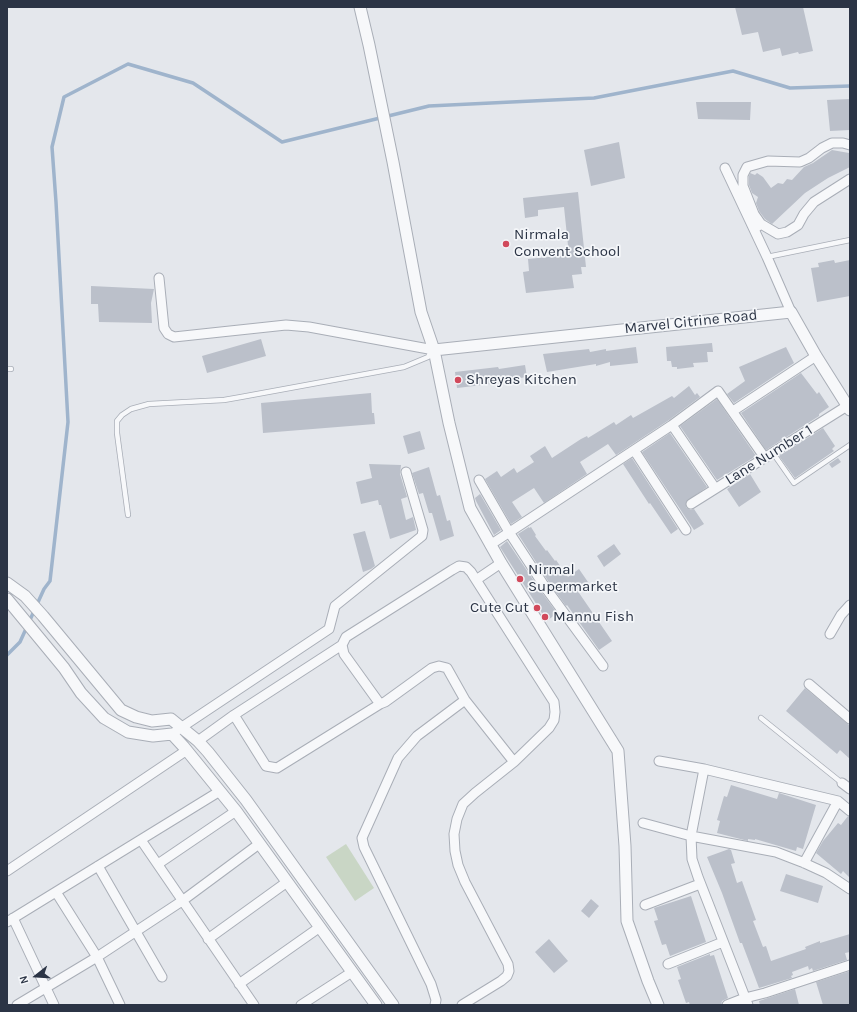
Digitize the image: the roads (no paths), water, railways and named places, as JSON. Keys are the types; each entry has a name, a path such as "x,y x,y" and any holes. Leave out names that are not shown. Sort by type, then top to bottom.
{"street":[{"path":"360,7 369,45 421,312 433,350 470,508 490,545 618,751 625,846 627,921 658,1005"},
{"path":"849,409 791,312 768,257 743,186 743,176 748,167 768,161 800,162 832,143 843,143 850,145"},
{"path":"725,168 758,226 778,234 787,232 798,225 804,214 814,202 850,179"},
{"path":"159,278 164,328 168,334 174,337 286,325 308,327 433,350"},
{"name":"Marvel Citrine Road","path":"433,350 791,312"},
{"path":"733,411 816,356"},
{"path":"490,545 672,425 718,391 769,455"},
{"name":"Lane Number 1","path":"691,504 769,455 849,409"},
{"path":"672,425 715,488"},
{"path":"634,450 686,530"},
{"path":"7,599 64,668 81,693 104,718 128,732 153,736 172,734 329,629 335,606 422,536 423,530 406,472"},
{"path":"479,480 509,532 545,587 603,666"},
{"path":"476,580 501,563"},
{"path":"198,741 234,715 342,645 346,637 452,570 459,566 466,567 476,580 554,702 555,712 554,720 551,724 514,762 463,804 457,819 454,834 458,865 465,882 508,964 509,971 508,976 462,1005"},
{"path":"7,583 25,596 43,616 121,710 136,717 152,721 171,719 198,741 246,800 393,1005"},
{"path":"830,634 841,615 850,605"},
{"path":"41,639 51,626"},
{"path":"342,645 344,654 380,704"},
{"path":"234,715 266,766 278,768 380,704 386,702 432,668 438,666 447,668 465,700 514,762"},
{"path":"809,684 850,719"},
{"path":"436,1005 431,984 364,847 362,838 398,758 418,736 465,700"},
{"path":"172,734 187,750 236,811 376,1005"},
{"path":"7,871 187,750"},
{"path":"660,761 704,769 838,801 850,811"},
{"path":"704,769 692,836 692,858 700,884 746,1001"},
{"path":"842,783 850,790"},
{"path":"54,1005 10,920 220,791"},
{"path":"804,863 838,801"},
{"path":"158,864 236,811"},
{"path":"642,823 692,836 776,852 826,873 850,889"},
{"path":"141,840 254,1005"},
{"path":"18,1005 97,957 182,901 259,844"},
{"path":"98,866 162,977"},
{"path":"208,939 287,882"},
{"path":"645,905 700,884"},
{"path":"56,892 97,957 120,1005"},
{"path":"239,984 320,927"},
{"path":"668,964 723,942"},
{"path":"727,1005 746,1001 764,993 850,965"},
{"path":"301,1005 352,972"}],"lane":[{"path":"768,257 850,240"},
{"path":"128,515 117,433 117,421 122,415 131,409 149,404 224,400 404,367 428,357 433,350"},
{"path":"769,455 794,483 850,445"},
{"path":"761,718 842,783"}],"waterway":[{"path":"7,655 20,642 44,589 50,581 68,422 52,147 64,97 128,64 193,83 282,142 429,106 594,98 733,71 790,88 850,86"}],"place":[{"name":"Nirmala Convent School","path":"506,244"},
{"name":"Shreyas Kitchen","path":"458,380"},
{"name":"Nirmal Supermarket","path":"520,579"},
{"name":"Cute Cut","path":"537,608"},
{"name":"Mannu Fish","path":"545,617"}]}
